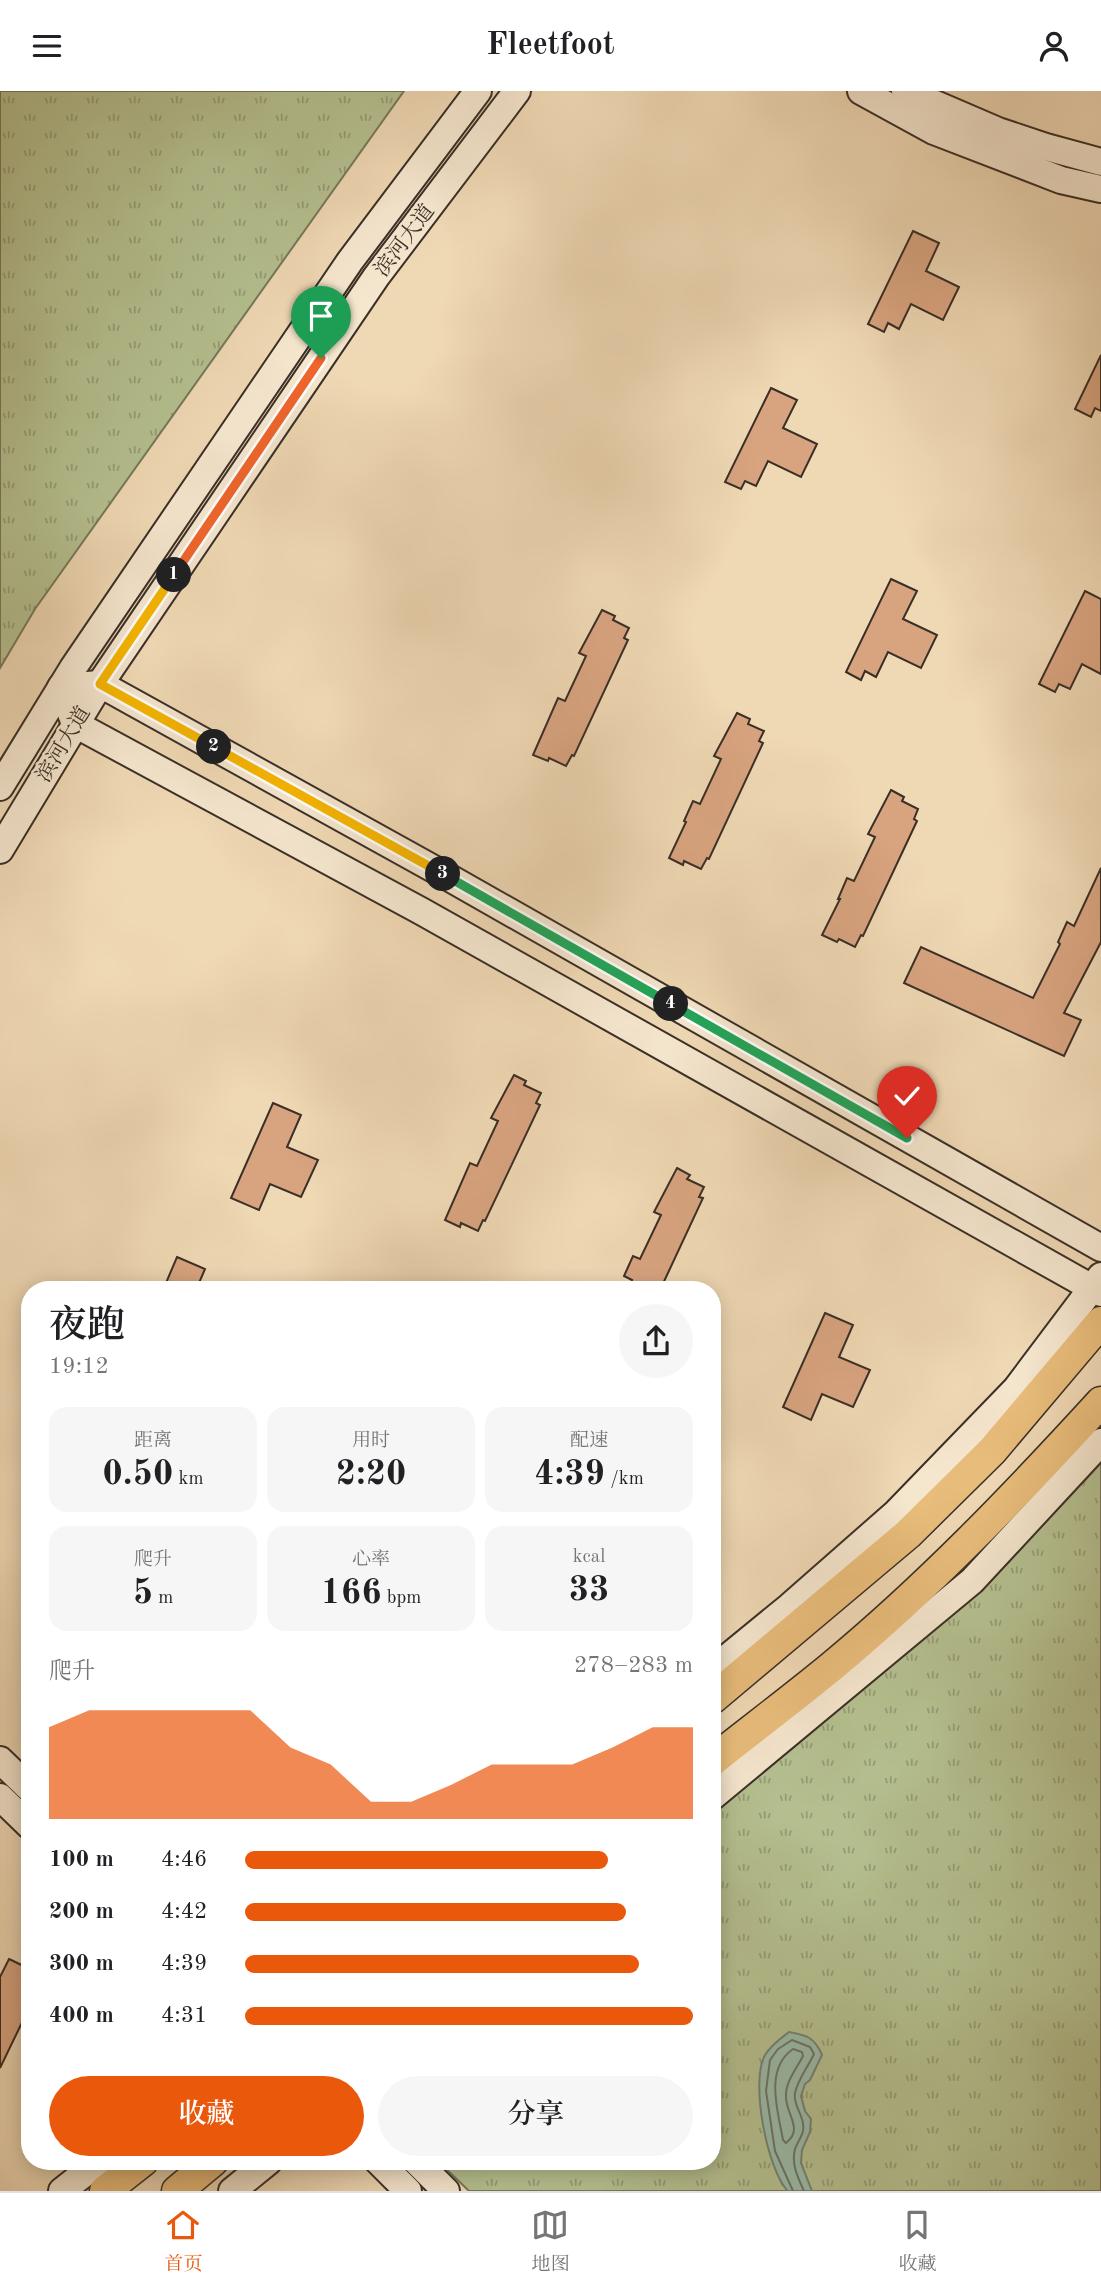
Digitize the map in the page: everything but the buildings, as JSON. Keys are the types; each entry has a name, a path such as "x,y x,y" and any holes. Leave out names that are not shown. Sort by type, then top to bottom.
{"main road":[{"path":"721,1691 908,1534 992,1451 1101,1322"},
{"path":"721,1754 831,1667 927,1581 1032,1478 1101,1402"},
{"path":"105,2191 131,2170"},
{"path":"177,2191 202,2170"}],"street":[{"name":"滨河大道","path":"0,787 61,687 351,261 478,91"},
{"name":"滨河大道","path":"0,850 100,684 376,277 517,91"},
{"path":"860,91 934,131 1061,180 1101,189"},
{"path":"905,91 998,131 1101,162"},
{"path":"721,1663 897,1513 1016,1389 1098,1286 421,911 75,724 61,687 100,684 441,873 1101,1248"},
{"path":"721,1790 972,1581 1101,1442"},
{"path":"0,1760 21,1780"},
{"path":"0,1797 21,1817"},
{"path":"62,2191 89,2170"},
{"path":"232,2191 258,2170"},
{"path":"387,2170 408,2191"},
{"path":"425,2170 446,2191"}],"green space":[{"path":"0,91 404,91 35,609 0,668"},
{"path":"1101,1463 1101,2191 469,2191 447,2170 721,2170 721,1804 994,1577"}],"water":[{"path":"789,2032 810,2038 822,2055 801,2096 805,2111 811,2119 801,2163 812,2191 788,2191 773,2165 763,2125 759,2084 761,2067 767,2051"}],"route":[{"path":"321,358 100,684 441,873 907,1138"}]}
